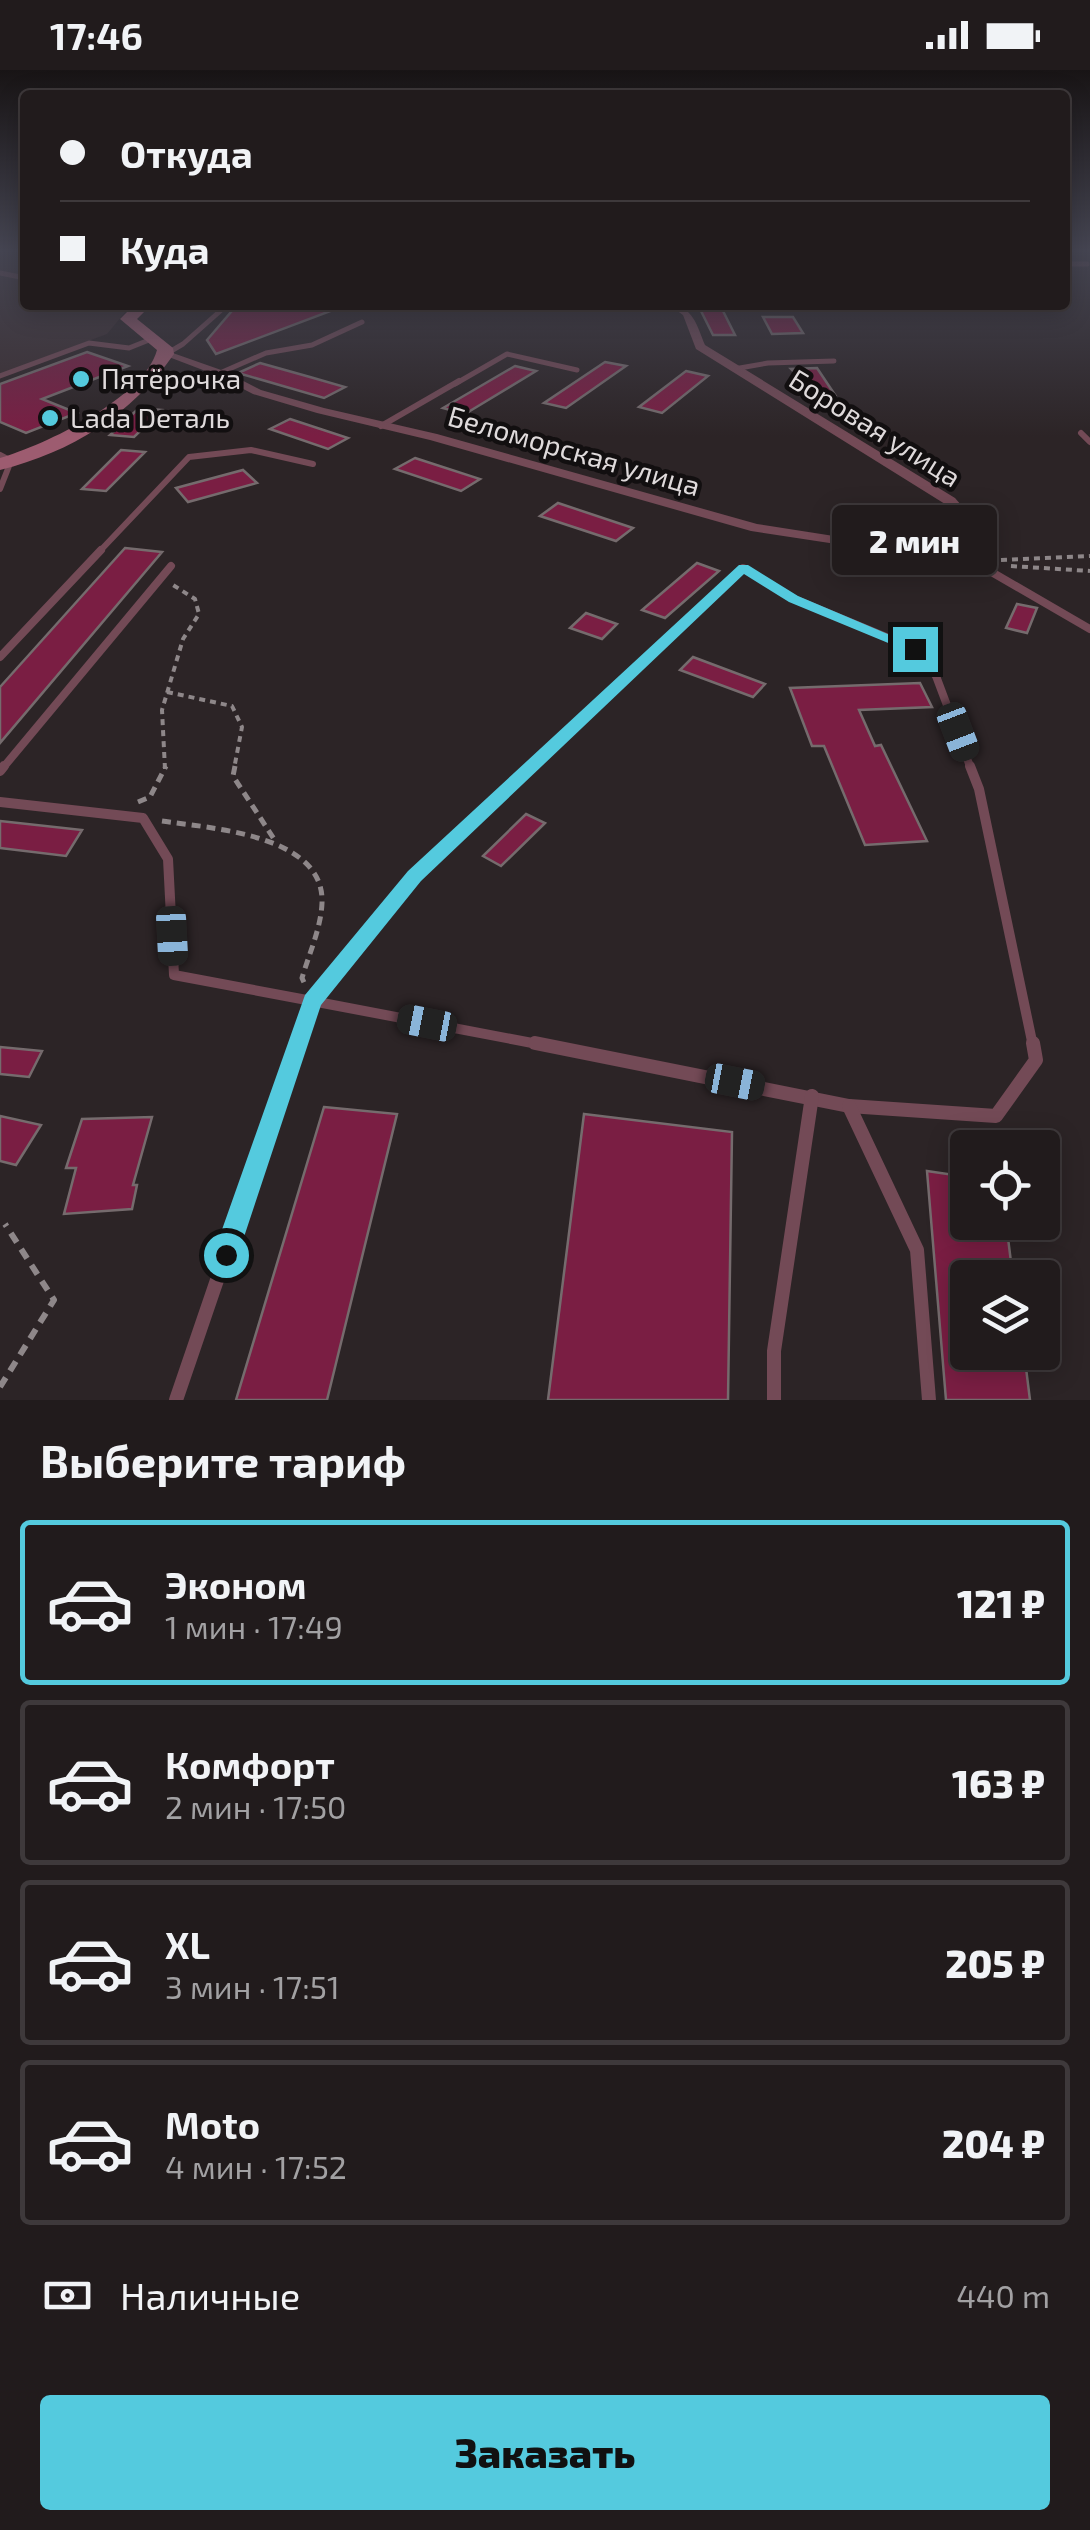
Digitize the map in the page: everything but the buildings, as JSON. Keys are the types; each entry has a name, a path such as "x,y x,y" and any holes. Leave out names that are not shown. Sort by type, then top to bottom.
{"main road":[{"path":"4,460 64,444 142,384 166,354 154,338 128,319 134,313"}],"street":[{"name":"Боровая улица","path":"686,313 700,347 950,501 968,520 976,563"},
{"name":"Беломорская улица","path":"166,354 220,373 257,392 756,528 976,563"}],"lane":[{"path":"166,354 188,345 218,313"},
{"path":"220,373 266,353 312,345 362,322"},
{"path":"0,376 89,343 130,348 154,338"},
{"path":"381,426 507,354 576,370"},
{"path":"734,369 768,363 834,361"},
{"path":"1081,432 1090,442"},
{"path":"0,658 189,457 220,449 262,448 313,464"},
{"path":"0,490 4,460"},
{"path":"976,563 1090,629"},
{"path":"0,771 172,566"},
{"path":"0,802 144,818 168,860 174,975 312,1001 812,1096 849,1106 996,1116 1036,1060 979,788 936,676 915,649 794,599 743,568 414,876 312,1001 176,1400"},
{"path":"774,1400 774,1351 812,1096"},
{"path":"849,1106 917,1250 930,1400"}],"path":[{"path":"976,563 1090,556"},
{"path":"976,563 1090,571"},
{"path":"135,802 150,797 166,768 162,710 183,639 200,614 195,599 162,578"},
{"path":"168,692 232,706 242,727 233,776 276,842"},
{"path":"144,818 276,842 306,860 323,897 302,978 312,1001"},
{"path":"0,1387 54,1300 5,1224"}],"shaded area":[{"path":"0,313 124,313 107,334 0,374"}],"place":[{"name":"Пятёрочка","path":"81,379"},
{"name":"Lada Dеталь","path":"50,418"}],"route":[{"path":"226,1255 312,1001 414,876 743,568 794,599 915,649"}]}
